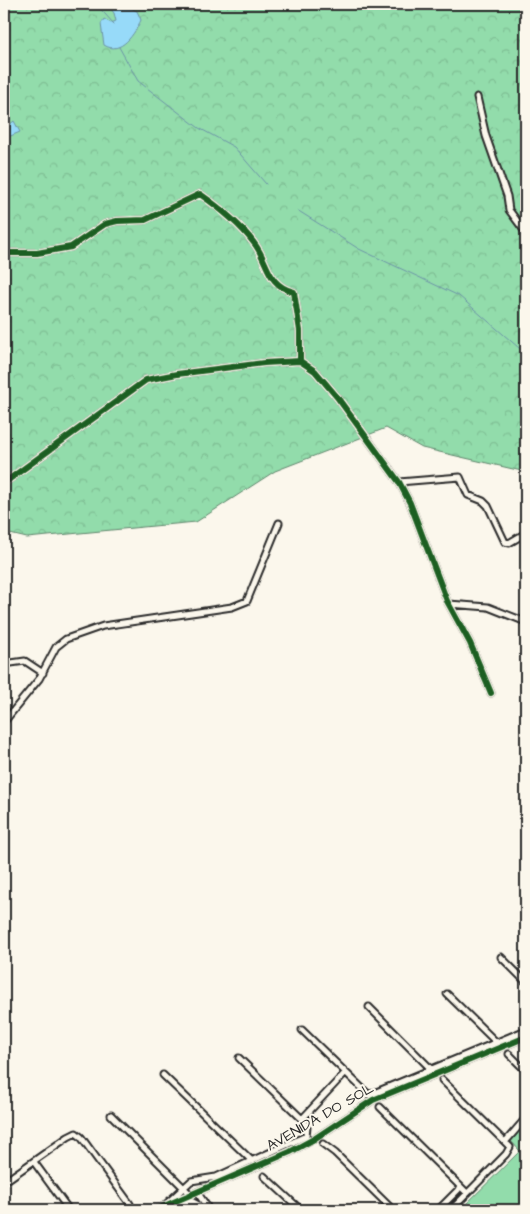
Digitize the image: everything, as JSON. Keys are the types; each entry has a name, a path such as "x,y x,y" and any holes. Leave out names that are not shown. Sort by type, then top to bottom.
{"street":[{"path":"477,97 486,136 507,196 509,210 526,233"},
{"path":"4,254 37,253 71,247 105,224 117,221 145,220 200,194 220,207 254,242 262,255 270,278 294,292 300,331 300,361"},
{"path":"4,483 146,380 168,375 264,363 300,361 315,371 332,391 399,482 410,503 449,604 472,646 491,693"},
{"path":"399,482 460,477 468,495 483,501 488,506 504,542 509,543 526,532"},
{"path":"4,722 42,673 59,644 88,630 116,624 232,608 243,604 250,596 278,523"},
{"path":"449,604 488,607 526,622"},
{"path":"4,664 25,661 42,673"},
{"path":"501,957 526,982"},
{"path":"447,994 496,1041"},
{"path":"369,1006 431,1069"},
{"path":"302,1030 370,1095 526,1030"},
{"name":"AVENIDA DO SOL","path":"193,1198 211,1187 290,1152 314,1139 373,1100 526,1037"},
{"path":"508,1054 526,1071"},
{"path":"163,1207 184,1186 195,1180 216,1178 306,1136 308,1126 302,1119 239,1058"},
{"path":"302,1119 345,1073"},
{"path":"163,1075 252,1162"},
{"path":"442,1080 510,1144 509,1150 451,1210"},
{"path":"380,1107 467,1193"},
{"path":"111,1115 207,1210"},
{"path":"506,1141 526,1118"},
{"path":"4,1182 76,1133 82,1136 130,1204"},
{"path":"323,1144 335,1153 393,1210"},
{"path":"34,1162 69,1210"},
{"path":"264,1176 301,1210"},
{"path":"438,1210 458,1190"},
{"path":"163,1207 170,1209 193,1198"},
{"path":"155,1210 193,1198"},
{"path":"193,1198 207,1210"}],"green space":[{"path":"4,4 526,4 526,472 422,448 386,428 275,471 196,522 27,538 10,534 4,541"},
{"path":"526,1124 526,1210 460,1210 520,1151 510,1140"}],"water":[{"path":"113,4 124,5 137,11 141,20 127,41 116,48 110,48 104,45 101,24 104,19 111,23 116,21 111,9"},
{"path":"14,121 20,132 8,137 6,135 9,125"}],"waterway":[{"path":"96,4 114,24"},
{"path":"119,47 138,81 199,128 234,147 266,184"},
{"path":"297,210 359,249 459,296 526,354"}],"cycle path":[{"path":"4,253 37,253 71,247 105,224 117,221 145,220 200,194 242,229 259,250 273,278 285,289 294,292 300,331 300,361"},
{"path":"4,483 146,380 177,374 264,363 300,361 315,371 337,397 399,482 410,503 447,601 470,643 491,693"},
{"path":"155,1210 290,1152 314,1139 373,1100 526,1037"}]}
